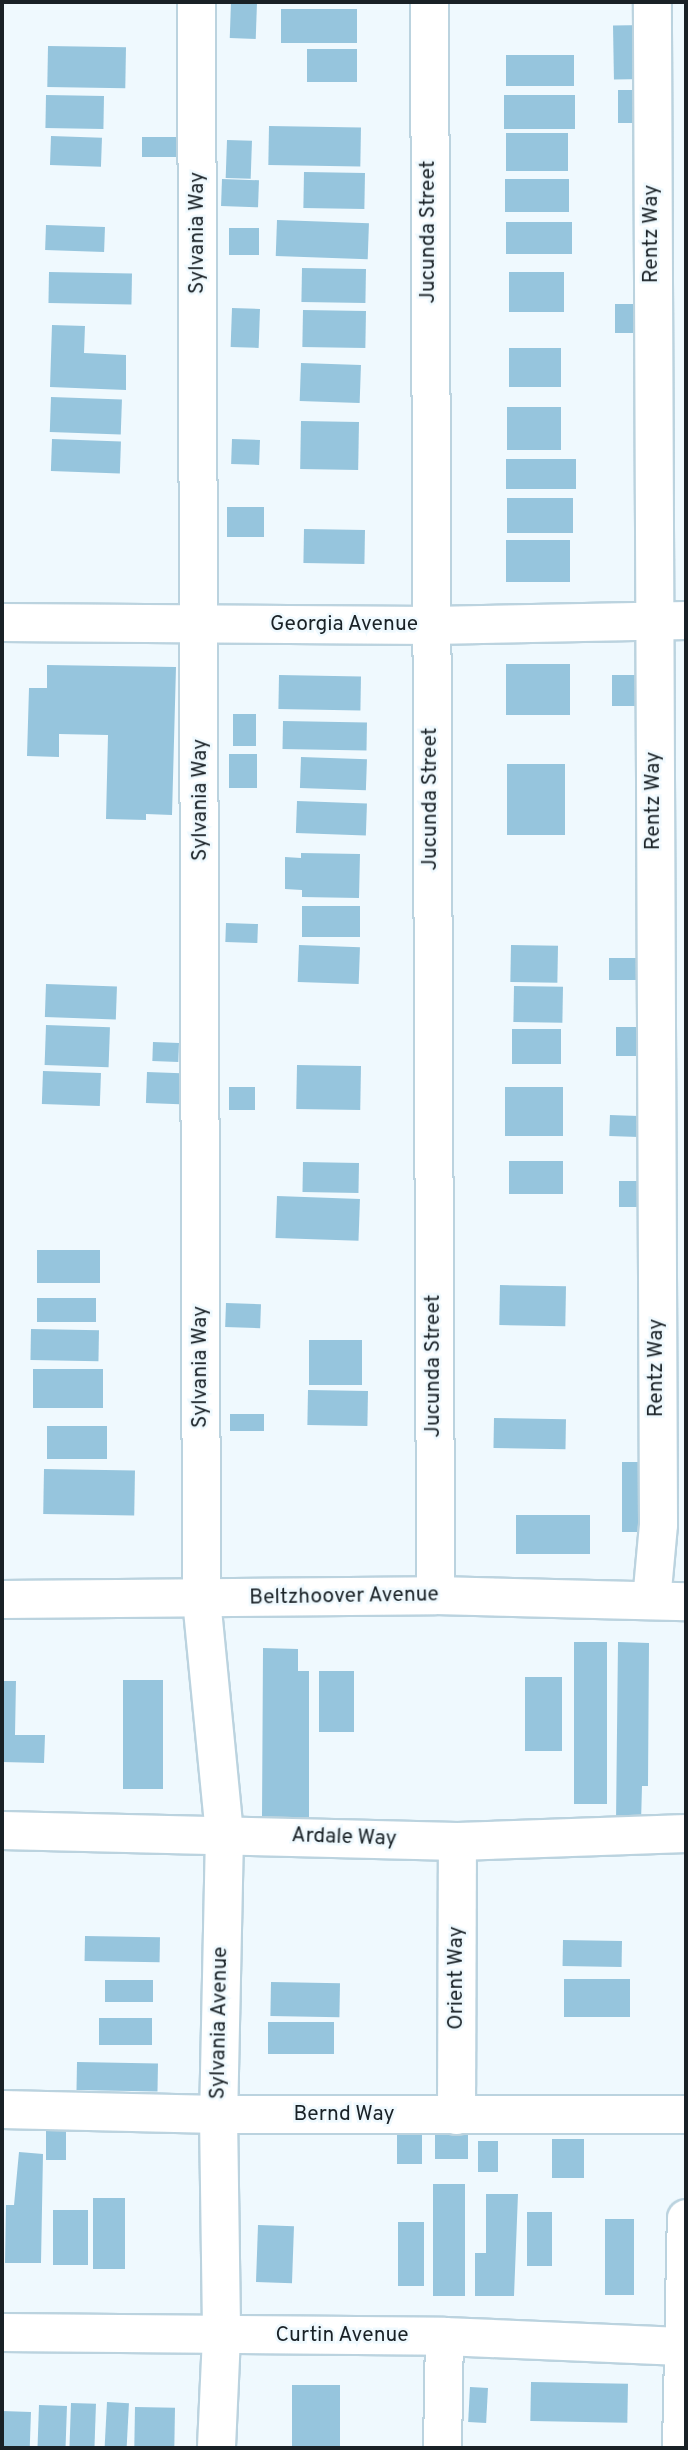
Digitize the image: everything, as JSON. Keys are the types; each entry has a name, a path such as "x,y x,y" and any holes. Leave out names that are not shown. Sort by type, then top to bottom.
{"street":[{"name":"Sylvania Way","path":"196,2 201,625 201,1599"},
{"name":"Jucunda Street","path":"429,2 435,1595"},
{"name":"Rentz Way","path":"652,2 669,620 658,1524 669,1600"},
{"name":"Georgia Avenue","path":"2,622 430,625 669,620"},
{"name":"Beltzhoover Avenue","path":"2,1599 435,1595 669,1600"},
{"name":"Sylvania Avenue","path":"201,1599 224,1834 218,2115 221,2336 216,2448"},
{"name":"Ardale Way","path":"2,1830 457,1841 686,1833"},
{"name":"Orient Way","path":"456,2115 457,1841"},
{"name":"Bernd Way","path":"2,2109 218,2115 686,2114"},
{"path":"681,2448 681,2346 686,2218"},
{"name":"Curtin Avenue","path":"2,2332 444,2336 681,2346"},
{"path":"442,2448 444,2336"}],"building":[{"path":"231,2 257,3 256,39 230,38"},
{"path":"281,9 357,9 357,43 281,43"},
{"path":"646,25 647,79 614,80 613,26"},
{"path":"48,46 126,47 125,88 47,87"},
{"path":"307,49 357,49 357,82 307,82"},
{"path":"506,55 574,55 574,86 506,86"},
{"path":"618,90 645,90 645,123 618,123"},
{"path":"46,95 104,96 103,129 45,128"},
{"path":"504,95 575,95 575,129 504,129"},
{"path":"269,126 361,128 360,167 268,165"},
{"path":"506,133 568,133 568,171 506,171"},
{"path":"51,136 102,138 101,167 50,165"},
{"path":"142,137 177,137 177,157 142,157"},
{"path":"227,140 252,141 251,179 226,178"},
{"path":"304,172 365,173 364,209 303,208"},
{"path":"222,179 259,180 258,207 221,206"},
{"path":"505,179 569,179 569,212 505,212"},
{"path":"277,220 369,223 368,259 276,256"},
{"path":"506,222 572,222 572,254 506,254"},
{"path":"46,225 105,227 104,252 45,250"},
{"path":"229,228 259,228 259,255 229,255"},
{"path":"302,268 366,269 365,303 301,302"},
{"path":"49,272 132,273 131,304 48,303"},
{"path":"509,272 564,272 564,312 509,312"},
{"path":"615,304 643,304 643,333 615,333"},
{"path":"232,308 260,309 259,348 231,347"},
{"path":"303,310 366,311 365,348 302,347"},
{"path":"52,325 85,326 84,353 126,355 126,390 50,387"},
{"path":"509,348 561,348 561,387 509,387"},
{"path":"301,363 361,365 360,403 300,401"},
{"path":"51,397 122,399 121,434 50,432"},
{"path":"507,407 561,407 561,450 507,450"},
{"path":"301,421 359,422 358,470 300,469"},
{"path":"52,439 121,441 120,473 51,471"},
{"path":"232,439 260,440 259,465 231,464"},
{"path":"506,459 576,459 576,489 506,489"},
{"path":"507,498 573,498 573,533 507,533"},
{"path":"227,507 264,507 264,537 227,537"},
{"path":"304,529 365,530 364,564 303,563"},
{"path":"506,540 570,540 570,582 506,582"},
{"path":"506,664 570,664 570,715 506,715"},
{"path":"47,665 176,667 172,815 146,814 146,820 106,819 108,735 59,734 59,757 27,756 29,688 47,688"},
{"path":"279,675 361,676 360,710 278,709"},
{"path":"612,675 646,675 646,706 612,706"},
{"path":"233,714 256,714 256,746 233,746"},
{"path":"283,721 367,722 366,750 283,749"},
{"path":"229,754 257,754 257,788 229,788"},
{"path":"301,757 367,759 366,790 300,788"},
{"path":"507,764 565,764 565,835 507,835"},
{"path":"297,801 367,803 366,835 296,833"},
{"path":"301,853 360,854 359,898 302,897 302,890 285,889 285,857 301,858"},
{"path":"302,906 360,906 360,937 302,937"},
{"path":"226,923 258,924 257,943 225,942"},
{"path":"299,945 360,947 359,984 298,982"},
{"path":"511,945 558,946 557,983 510,982"},
{"path":"609,958 644,958 644,980 609,980"},
{"path":"46,984 117,986 116,1019 45,1017"},
{"path":"514,986 563,987 562,1023 513,1022"},
{"path":"46,1025 110,1027 109,1067 45,1065"},
{"path":"616,1027 644,1027 644,1056 616,1056"},
{"path":"512,1029 561,1029 561,1064 512,1064"},
{"path":"153,1042 179,1043 178,1062 152,1061"},
{"path":"297,1065 361,1066 360,1110 296,1109"},
{"path":"43,1071 101,1073 100,1106 42,1104"},
{"path":"147,1072 181,1073 180,1104 146,1103"},
{"path":"229,1087 255,1087 255,1110 229,1110"},
{"path":"505,1087 563,1087 563,1136 505,1136"},
{"path":"610,1115 639,1116 638,1137 609,1136"},
{"path":"509,1161 563,1161 563,1194 509,1194"},
{"path":"303,1162 359,1163 358,1193 302,1192"},
{"path":"619,1181 643,1181 643,1207 619,1207"},
{"path":"277,1196 360,1199 358,1241 276,1238"},
{"path":"37,1250 100,1250 100,1283 37,1283"},
{"path":"500,1285 566,1286 565,1326 499,1325"},
{"path":"37,1298 96,1298 96,1322 37,1322"},
{"path":"226,1303 261,1304 260,1328 225,1327"},
{"path":"31,1329 99,1330 98,1361 30,1360"},
{"path":"309,1340 362,1340 362,1385 309,1385"},
{"path":"33,1369 103,1369 103,1408 33,1408"},
{"path":"308,1390 368,1391 367,1426 307,1425"},
{"path":"230,1414 264,1414 264,1431 230,1431"},
{"path":"494,1418 566,1419 565,1449 493,1448"},
{"path":"47,1426 107,1426 107,1459 47,1459"},
{"path":"622,1462 653,1462 653,1532 622,1532"},
{"path":"44,1469 135,1471 134,1516 43,1514"},
{"path":"516,1515 590,1515 590,1554 516,1554"},
{"path":"574,1642 607,1642 607,1804 574,1804"},
{"path":"618,1642 649,1643 648,1786 642,1786 641,1823 616,1822"},
{"path":"263,1648 298,1649 298,1671 309,1671 309,1817 262,1817"},
{"path":"319,1671 354,1671 354,1732 319,1732"},
{"path":"525,1677 562,1677 562,1751 525,1751"},
{"path":"123,1680 163,1680 163,1789 123,1789"},
{"path":"2,1681 16,1681 15,1735 45,1735 44,1763 2,1762"},
{"path":"85,1936 160,1937 160,1962 85,1961"},
{"path":"563,1940 622,1941 622,1967 563,1966"},
{"path":"564,1979 630,1979 630,2017 564,2017"},
{"path":"105,1980 153,1980 153,2002 105,2002"},
{"path":"271,1982 340,1983 339,2017 270,2016"},
{"path":"99,2018 152,2018 152,2045 99,2045"},
{"path":"268,2022 334,2022 334,2054 268,2054"},
{"path":"77,2062 158,2063 157,2091 77,2090"},
{"path":"397,2123 422,2123 422,2164 397,2164"},
{"path":"435,2127 468,2127 468,2159 435,2159"},
{"path":"46,2128 66,2128 66,2160 46,2160"},
{"path":"552,2139 584,2139 584,2178 552,2178"},
{"path":"478,2141 498,2141 498,2172 478,2172"},
{"path":"19,2152 43,2154 41,2263 5,2263 6,2205 14,2205"},
{"path":"433,2184 465,2184 465,2296 433,2296"},
{"path":"486,2194 518,2194 514,2296 475,2296 475,2253 486,2253"},
{"path":"93,2198 125,2198 125,2269 93,2269"},
{"path":"53,2210 88,2210 88,2265 53,2265"},
{"path":"527,2212 552,2212 552,2266 527,2266"},
{"path":"605,2219 634,2219 634,2295 605,2295"},
{"path":"398,2222 424,2222 424,2286 398,2286"},
{"path":"258,2225 294,2226 292,2283 256,2282"},
{"path":"531,2382 628,2384 627,2423 530,2421"},
{"path":"292,2385 340,2385 340,2448 292,2448"},
{"path":"470,2387 488,2388 486,2423 468,2422"},
{"path":"107,2402 129,2403 127,2448 105,2448"},
{"path":"71,2403 96,2404 94,2448 69,2448"},
{"path":"39,2405 67,2406 66,2448 37,2448"},
{"path":"135,2407 175,2408 174,2448 134,2448"},
{"path":"2,2411 31,2412 30,2448 2,2448"}]}
